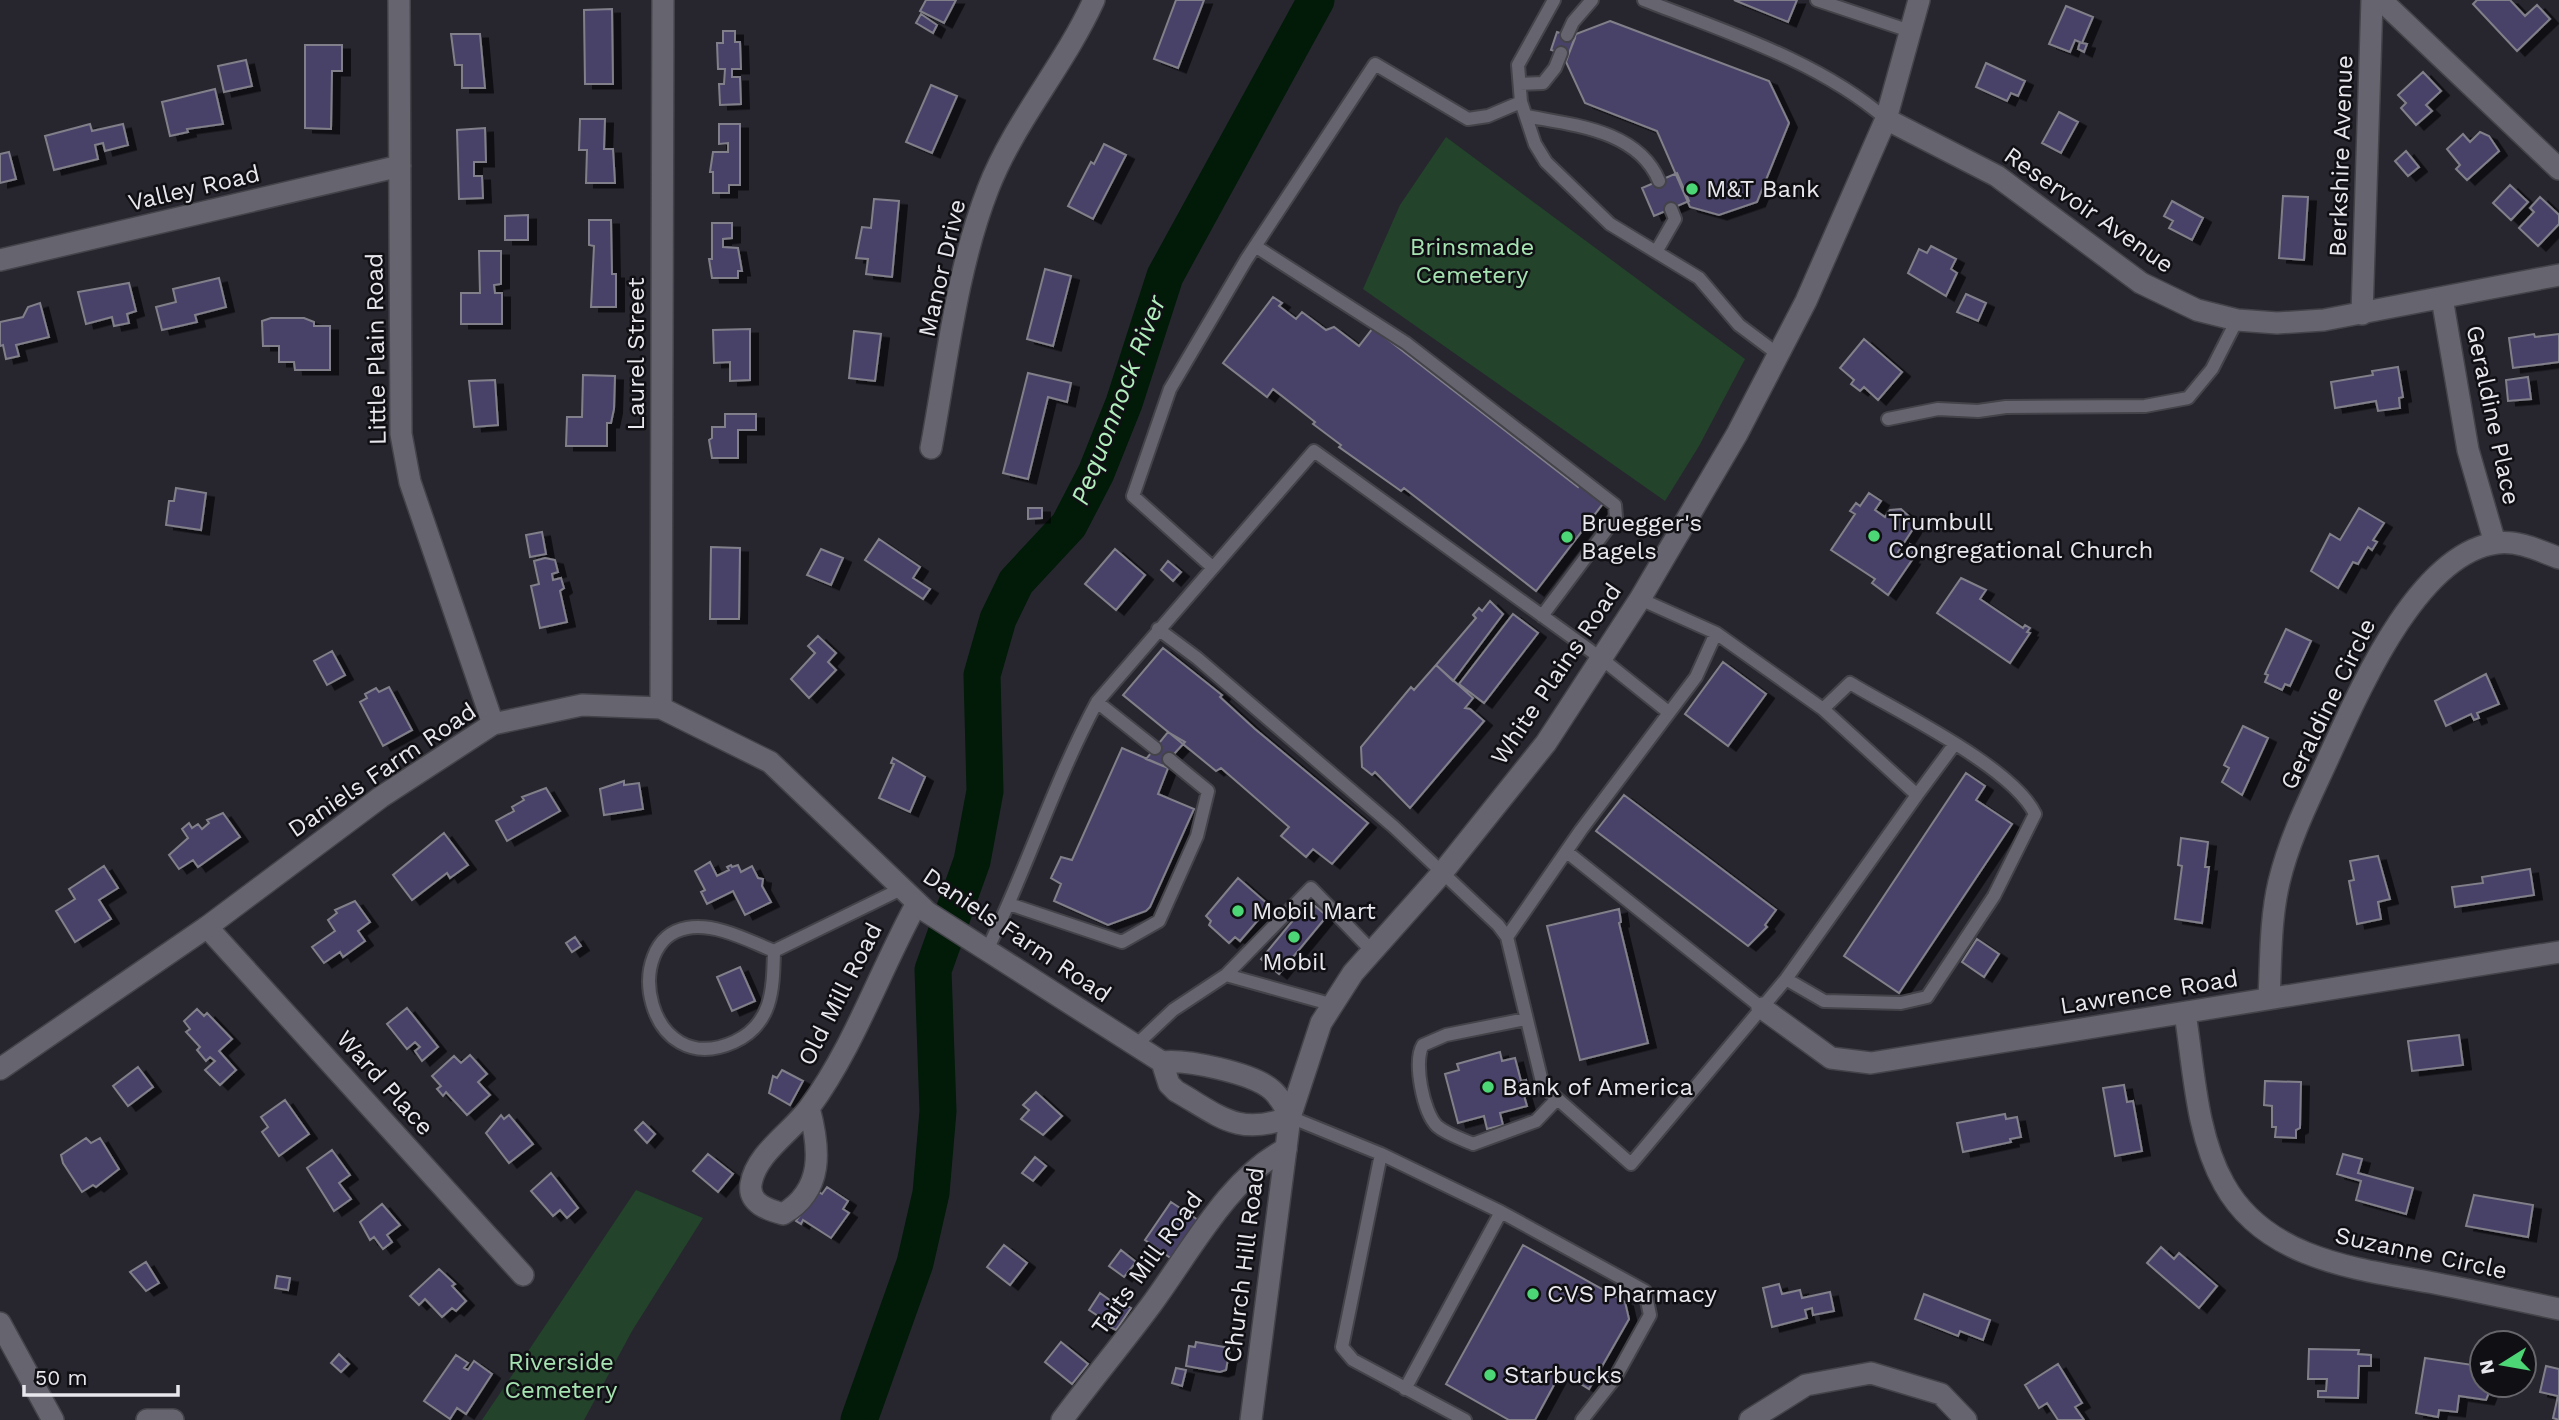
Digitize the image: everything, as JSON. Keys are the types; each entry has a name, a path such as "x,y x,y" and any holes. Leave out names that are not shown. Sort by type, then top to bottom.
{"street":[{"name":"Little Plain Road","path":"399,0 401,435 410,482 493,724"},
{"name":"Laurel Street","path":"661,708 663,0"},
{"name":"Manor Drive","path":"931,448 967,259 988,189 1016,131 1076,40 1094,0"},
{"name":"White Plains Road","path":"1290,1117 1312,1045 1331,1004 1372,951 1442,873 1546,743 1640,599 1737,434 1779,355 1886,119 1919,0"},
{"name":"Berkshire Avenue","path":"2362,314 2372,0"},
{"path":"2381,0 2559,169"},
{"name":"Reservoir Avenue","path":"1886,119 1997,176 2141,283 2197,310 2236,320 2300,323 2362,314 2559,275"},
{"name":"Valley Road","path":"0,260 400,166"},
{"name":"Geraldine Place","path":"2442,298 2469,450 2495,543"},
{"path":"2495,543 2518,544 2559,558"},
{"name":"Geraldine Circle","path":"2269,999 2273,908 2287,852 2363,682 2401,618 2424,591 2456,562 2474,550 2495,543"},
{"name":"Daniels Farm Road","path":"0,1069 207,927 381,797 493,724 583,705 661,708 770,762 915,901 964,937 1162,1062 1185,1062 1260,1082 1281,1100 1290,1117 1258,1126 1231,1122 1176,1091 1169,1084 1162,1062"},
{"name":"Old Mill Road","path":"809,1108 817,1139 817,1164 811,1185 803,1200 783,1214 765,1209 754,1199 751,1185 763,1159 809,1108 859,1022 915,901"},
{"name":"Ward Place","path":"207,927 523,1275"},
{"name":"Lawrence Road","path":"1762,1008 1820,1052 1831,1058 1857,1064 2559,953"},
{"name":"Suzanne Circle","path":"2185,1013 2202,1119 2214,1163 2236,1202 2261,1226 2298,1250 2335,1264 2559,1309"},
{"name":"Church Hill Road","path":"1251,1420 1290,1117"},
{"name":"Taits Mill Road","path":"1062,1420 1149,1308 1236,1186 1267,1158 1286,1149"},
{"path":"0,1323 53,1420"},
{"path":"1750,1420 1806,1385 1871,1373 1941,1394 1966,1420"},
{"path":"148,1420 173,1420"}],"lane":[{"path":"1554,0 1518,65 1521,102 1535,144 1546,162 1610,224 1699,278 1739,325 1779,355"},
{"path":"1567,35 1573,22 1592,0"},
{"path":"1644,0 1784,57 1865,100 1886,119"},
{"path":"1817,0 1910,31"},
{"path":"1520,84 1543,83 1555,68 1561,53"},
{"path":"1211,566 1133,496 1170,389 1255,246 1375,64 1468,119 1488,116 1521,102"},
{"path":"1526,116 1595,130 1636,149 1659,181"},
{"path":"1656,253 1675,219 1671,209"},
{"path":"1255,246 1406,343 1615,505 1616,517 1542,616"},
{"path":"1888,419 1938,409 1978,411 2006,407 2145,406 2188,398 2212,369 2236,320"},
{"path":"987,950 1080,734 1097,702 1211,566 1314,451 1602,659 1667,711"},
{"path":"1640,599 1716,633 1823,709 1917,795"},
{"path":"1158,629 1312,757 1442,873 1507,937 1543,1086 1631,1164 1786,979 1954,746"},
{"path":"1507,937 1667,711 1696,677 1716,633"},
{"path":"1786,979 1824,1001 1901,1003 1927,997 1994,896 2035,814 2028,800 2003,774 1850,683 1823,709"},
{"path":"1097,702 1155,748"},
{"path":"1009,904 1122,942 1160,921 1197,836 1208,791 1169,759"},
{"path":"1567,852 1762,1008"},
{"path":"1136,1045 1173,1010 1226,975 1311,888 1372,951"},
{"path":"774,951 773,993 765,1017 748,1035 726,1045 695,1049 676,1042 662,1026 651,1006 648,985 653,959 669,935 686,928 709,928 774,951 915,901"},
{"path":"1226,975 1331,1004"},
{"path":"1526,1019 1446,1035 1423,1045 1417,1061 1429,1112 1438,1126 1473,1144 1536,1121 1557,1099"},
{"path":"1290,1117 1381,1154 1501,1212 1645,1291 1650,1315 1615,1378 1582,1420"},
{"path":"1381,1154 1342,1347 1353,1360 1465,1420"},
{"path":"1405,1389 1501,1212"}],"green space":[{"name":"Brinsmade Cemetery","path":"1446,137 1745,359 1699,446 1665,501 1363,289 1400,205"},
{"name":"Riverside Cemetery","path":"636,1190 703,1218 632,1331 584,1420 482,1420"}],"building":[{"path":"926,0 956,0 944,23 920,11"},
{"path":"1176,0 1204,0 1178,68 1154,59"},
{"path":"1734,0 1797,0 1788,22"},
{"path":"2477,0 2510,0 2525,16 2537,5 2550,19 2517,51 2473,4"},
{"path":"2066,6 2093,17 2082,43 2087,44 2084,52 2078,49 2080,42 2075,40 2070,52 2049,44"},
{"path":"612,9 613,84 585,84 584,10"},
{"path":"921,14 937,25 933,33 916,23"},
{"path":"1610,21 1769,81 1789,123 1757,202 1719,215 1690,207 1657,131 1585,103 1566,62 1576,34"},
{"path":"723,31 735,31 735,42 740,42 741,69 732,69 732,77 740,77 741,104 720,105 719,84 724,84 725,69 718,69 717,43 723,43"},
{"path":"1557,32 1575,38 1568,56 1551,50"},
{"path":"451,34 480,34 485,88 462,88 462,65 455,65"},
{"path":"305,45 342,45 342,71 332,71 331,129 305,128"},
{"path":"246,60 252,86 224,92 218,66"},
{"path":"1986,63 2025,81 2018,96 2011,93 2007,101 1976,87"},
{"path":"2423,72 2441,91 2426,105 2432,111 2416,125 2401,108 2406,103 2398,95"},
{"path":"931,85 957,96 932,153 906,142"},
{"path":"215,89 223,124 187,129 188,132 170,136 162,102"},
{"path":"2059,112 2078,122 2061,153 2042,143"},
{"path":"580,119 605,119 604,149 613,149 615,183 586,183 587,150 579,150"},
{"path":"90,124 92,131 123,124 128,145 105,151 103,143 95,145 98,159 54,170 45,136"},
{"path":"719,124 740,124 740,185 729,185 729,193 713,193 713,172 710,172 713,152 728,152 728,143 719,144"},
{"path":"485,128 486,162 474,162 474,176 482,176 483,198 459,199 457,130"},
{"path":"2480,132 2489,136 2499,151 2467,180 2456,169 2460,165 2447,149 2463,134 2470,142"},
{"path":"1104,144 1126,155 1093,219 1068,206 1091,162 1094,164"},
{"path":"2406,151 2419,167 2408,176 2395,161"},
{"path":"9,152 16,179 0,183 0,154"},
{"path":"1677,173 1689,201 1654,216 1642,188"},
{"path":"2510,185 2528,202 2511,220 2493,203"},
{"path":"2283,196 2308,197 2304,260 2279,258"},
{"path":"2540,197 2559,215 2559,224 2538,246 2519,228 2534,212 2530,208"},
{"path":"874,199 899,201 892,277 866,274 868,259 856,258 862,227 871,228"},
{"path":"2172,201 2203,218 2192,240 2169,228 2173,221 2164,216"},
{"path":"528,215 528,240 505,240 505,216"},
{"path":"589,220 611,220 616,307 591,307 594,246 589,245"},
{"path":"712,223 732,223 732,238 723,239 723,247 738,248 742,271 738,271 738,278 712,278 709,259 712,259"},
{"path":"1931,246 1956,259 1951,269 1957,273 1946,296 1908,273 1919,249 1927,253"},
{"path":"479,251 501,251 501,284 494,285 495,293 502,293 502,324 461,324 461,293 480,293"},
{"path":"1045,269 1071,276 1053,346 1027,339"},
{"path":"219,278 226,307 195,315 197,322 162,330 156,307 176,302 173,289"},
{"path":"129,283 136,311 127,314 129,323 114,326 112,317 86,324 78,292"},
{"path":"1966,294 1986,303 1978,321 1957,312"},
{"path":"1273,297 1282,303 1279,306 1296,319 1302,312 1326,330 1334,327 1359,346 1373,328 1578,487 1581,482 1605,501 1536,591 1404,488 1401,491 1339,447 1341,445 1313,424 1315,422 1273,389 1267,397 1223,363"},
{"path":"40,303 49,337 16,345 19,356 6,359 3,345 0,346 0,322 23,317 28,307"},
{"path":"271,318 304,318 314,322 314,326 330,326 330,370 295,370 294,362 279,362 279,346 263,346 262,321"},
{"path":"750,329 750,380 730,381 730,362 714,363 713,330"},
{"path":"854,331 881,334 875,381 849,378"},
{"path":"2534,334 2535,337 2559,334 2559,362 2513,368 2509,338"},
{"path":"1864,339 1902,372 1878,400 1864,387 1860,391 1851,384 1854,380 1840,368"},
{"path":"2398,367 2403,397 2399,398 2400,408 2378,411 2376,401 2335,408 2331,382 2373,375 2372,371"},
{"path":"1028,373 1071,383 1067,402 1048,397 1028,479 1003,473"},
{"path":"583,375 615,376 614,409 611,423 607,423 607,446 566,446 567,417 582,417"},
{"path":"2528,377 2531,399 2508,401 2506,380"},
{"path":"495,380 498,425 474,427 469,381"},
{"path":"725,414 756,414 756,430 738,430 738,458 712,458 709,440 712,438 712,427 725,427"},
{"path":"176,488 206,493 201,530 166,525 169,501 174,501"},
{"name":"Trumbull Congregational Church","path":"1869,493 1881,501 1875,510 1885,517 1890,510 1901,509 1913,520 1913,529 1898,552 1903,554 1910,544 1916,548 1909,559 1912,560 1888,595 1872,583 1875,579 1831,550 1855,514 1850,511 1856,503 1860,506"},
{"path":"1028,508 1042,508 1042,518 1028,519"},
{"path":"2359,508 2384,523 2373,540 2377,542 2372,550 2368,547 2358,564 2353,562 2338,588 2311,571 2330,534 2340,540"},
{"path":"542,532 546,554 530,557 526,535"},
{"path":"879,539 920,567 913,578 930,589 923,599 865,560"},
{"path":"711,547 740,548 739,619 710,619"},
{"path":"821,549 843,558 831,585 807,575"},
{"path":"1115,549 1145,575 1116,610 1085,584"},
{"path":"545,558 555,560 558,572 552,574 553,580 561,578 564,588 560,591 567,622 540,628 531,586 539,584 534,561"},
{"path":"1168,561 1181,572 1173,581 1161,570"},
{"path":"1961,578 1986,590 1980,599 2023,628 2025,625 2030,628 2027,632 2030,633 2010,663 1937,613"},
{"path":"1490,601 1503,614 1453,681 1436,665 1476,618 1473,615 1479,608 1482,611"},
{"path":"1513,614 1538,633 1484,703 1459,684"},
{"path":"2286,629 2311,641 2290,686 2285,684 2282,690 2265,682 2268,675 2265,674"},
{"path":"818,636 836,653 828,662 836,670 809,698 791,679 815,653 808,646"},
{"path":"1163,648 1222,695 1220,697 1255,729 1368,823 1332,864 1313,849 1306,857 1281,836 1289,827 1221,768 1216,771 1123,695"},
{"path":"332,651 345,675 327,685 314,661"},
{"path":"1723,662 1766,694 1728,746 1685,714"},
{"path":"1436,665 1473,698 1465,708 1484,721 1410,808 1375,772 1372,775 1362,767 1361,747 1411,687 1414,690"},
{"path":"2486,674 2499,704 2477,713 2479,718 2474,720 2471,714 2446,726 2435,701"},
{"path":"389,687 412,730 383,746 360,702 367,698 365,694 376,688 379,692"},
{"path":"2243,726 2268,738 2242,795 2222,782 2229,768 2224,765"},
{"path":"1168,732 1185,742 1163,766 1146,759"},
{"path":"1122,748 1168,768 1158,794 1194,809 1150,907 1146,911 1108,925 1054,901 1061,884 1051,878 1061,857 1072,860"},
{"path":"893,758 925,777 910,812 879,798 894,764 891,763"},
{"path":"1966,773 1985,786 1976,800 2012,824 1899,993 1844,956"},
{"path":"624,781 624,785 639,783 643,809 604,815 600,789"},
{"path":"546,788 560,811 507,841 496,821 514,811 512,807 524,800 522,797"},
{"path":"1624,795 1776,910 1765,925 1767,927 1748,946 1596,831"},
{"path":"223,813 240,837 198,867 193,860 179,869 169,855 188,838 182,829 189,823 192,828 198,824 202,829 209,823 207,820"},
{"path":"444,833 468,865 450,878 447,873 412,900 393,875"},
{"path":"2181,838 2208,842 2205,867 2209,867 2202,923 2175,919 2182,866 2178,865"},
{"path":"2378,856 2390,899 2378,902 2381,919 2357,924 2349,881 2354,880 2350,861"},
{"path":"710,862 717,876 729,870 727,867 731,865 738,865 741,872 752,866 758,878 763,879 762,886 771,902 745,915 733,891 707,904 701,892 705,890 695,871"},
{"path":"104,866 118,888 99,900 111,919 75,942 56,911 75,899 69,889"},
{"path":"2530,869 2534,895 2455,907 2452,887 2483,883 2482,877"},
{"name":"Mobil Mart","path":"1238,878 1270,906 1240,941 1235,937 1229,943 1209,925 1211,921 1206,916"},
{"path":"355,901 370,922 358,931 365,941 343,957 340,952 324,963 312,947 335,931 328,920 337,913 335,910"},
{"name":"Mobil","path":"1309,901 1327,916 1279,974 1261,959"},
{"path":"1619,909 1619,923 1648,1043 1580,1060 1547,926"},
{"path":"575,937 581,946 572,952 566,943"},
{"path":"1977,939 1999,954 1984,977 1962,962"},
{"path":"740,967 755,1001 732,1011 717,977"},
{"path":"407,1008 438,1047 422,1061 415,1051 420,1047 415,1042 407,1049 387,1024"},
{"path":"197,1009 204,1016 207,1013 232,1039 219,1051 236,1070 220,1085 205,1070 215,1061 210,1057 206,1061 197,1050 200,1047 186,1032 190,1029 184,1021"},
{"path":"2459,1035 2463,1065 2412,1071 2408,1041"},
{"path":"1500,1052 1502,1061 1515,1058 1521,1081 1526,1080 1528,1091 1523,1092 1527,1106 1500,1113 1503,1125 1487,1129 1484,1116 1458,1123 1445,1074 1459,1070 1457,1064"},
{"path":"470,1055 487,1074 478,1082 490,1095 467,1115 446,1092 443,1096 437,1089 441,1086 432,1076 454,1056 461,1063"},
{"path":"138,1067 153,1087 128,1106 113,1086"},
{"path":"782,1070 803,1081 790,1105 769,1093 773,1076 777,1078"},
{"path":"2265,1081 2301,1082 2300,1128 2296,1130 2296,1138 2275,1137 2272,1106 2264,1105"},
{"path":"2124,1085 2127,1102 2133,1101 2142,1151 2115,1156 2103,1088"},
{"path":"1036,1092 1062,1116 1043,1135 1021,1119 1029,1110 1023,1105"},
{"path":"285,1100 309,1134 279,1156 262,1132 268,1127 261,1117"},
{"path":"2005,1114 2006,1119 2017,1117 2021,1137 2010,1139 2011,1142 1963,1152 1957,1123"},
{"path":"501,1115 504,1119 509,1115 533,1144 509,1163 486,1133"},
{"path":"643,1122 655,1134 647,1143 635,1130"},
{"path":"86,1138 91,1143 100,1138 119,1169 96,1187 93,1185 82,1192 63,1163 61,1155"},
{"path":"332,1150 350,1175 339,1183 351,1199 334,1211 307,1168"},
{"path":"708,1154 733,1174 718,1192 693,1171"},
{"path":"2343,1154 2362,1159 2358,1173 2413,1188 2406,1214 2356,1200 2361,1181 2337,1174"},
{"path":"1035,1157 1046,1166 1033,1181 1022,1173"},
{"path":"551,1173 578,1208 567,1218 560,1210 553,1216 531,1191"},
{"path":"827,1187 848,1201 843,1209 849,1213 831,1238 803,1220 801,1224 796,1221 817,1191 822,1194"},
{"path":"2474,1195 2533,1205 2528,1237 2466,1226"},
{"path":"1171,1202 1198,1220 1172,1259 1145,1240"},
{"path":"382,1204 400,1225 387,1235 392,1242 383,1249 374,1237 370,1240 360,1222"},
{"path":"1004,1245 1027,1263 1010,1285 987,1267"},
{"path":"1523,1245 1625,1302 1629,1319 1589,1389 1561,1372 1535,1420 1509,1420 1446,1384"},
{"path":"2161,1247 2174,1259 2179,1253 2217,1286 2199,1308 2147,1263"},
{"path":"1121,1250 1136,1262 1124,1277 1109,1266"},
{"path":"146,1262 159,1283 146,1291 130,1272"},
{"path":"439,1269 455,1284 452,1286 466,1301 456,1311 452,1308 442,1317 425,1299 419,1305 410,1296"},
{"path":"277,1276 290,1278 288,1290 275,1288"},
{"path":"1779,1284 1782,1294 1800,1290 1802,1298 1830,1292 1834,1311 1813,1315 1812,1308 1805,1310 1807,1318 1772,1327 1763,1288"},
{"path":"1100,1293 1121,1308 1124,1304 1131,1308 1116,1330 1110,1327 1107,1332 1093,1323 1098,1316 1089,1310"},
{"path":"1924,1294 1990,1320 1983,1340 1960,1331 1958,1336 1915,1319"},
{"path":"1061,1342 1088,1364 1072,1384 1045,1362"},
{"path":"1196,1342 1230,1348 1226,1370 1220,1372 1186,1366 1189,1346 1195,1347"},
{"path":"2309,1349 2359,1350 2358,1354 2371,1355 2371,1366 2359,1366 2358,1398 2318,1397 2318,1391 2326,1391 2327,1379 2308,1379"},
{"path":"339,1354 349,1364 341,1372 331,1363"},
{"path":"456,1355 468,1363 464,1368 468,1370 474,1361 492,1374 466,1414 457,1408 450,1419 424,1401"},
{"path":"2425,1358 2468,1364 2468,1397 2459,1396 2457,1412 2439,1410 2438,1417 2416,1413"},
{"path":"2058,1364 2082,1403 2075,1407 2084,1420 2058,1420 2047,1403 2039,1408 2025,1385"},
{"path":"2546,1366 2559,1369 2559,1420 2553,1418 2558,1396 2540,1392"},
{"path":"1176,1368 1186,1370 1182,1386 1172,1383"}],"waterway":[{"name":"Pequonnock River","path":"859,1420 915,1263 931,1193 938,1111 933,970 972,861 985,791 982,675 998,619 1016,582 1069,525 1096,473 1124,403 1165,276 1316,0"}],"place":[{"name":"M&T Bank","path":"1692,189"},
{"name":"Trumbull Congregational Church","path":"1874,536"},
{"name":"Bruegger's Bagels","path":"1567,537"},
{"name":"Mobil Mart","path":"1238,911"},
{"name":"Mobil","path":"1294,937"},
{"name":"Bank of America","path":"1488,1087"},
{"name":"CVS Pharmacy","path":"1533,1294"},
{"name":"Starbucks","path":"1490,1375"}]}
